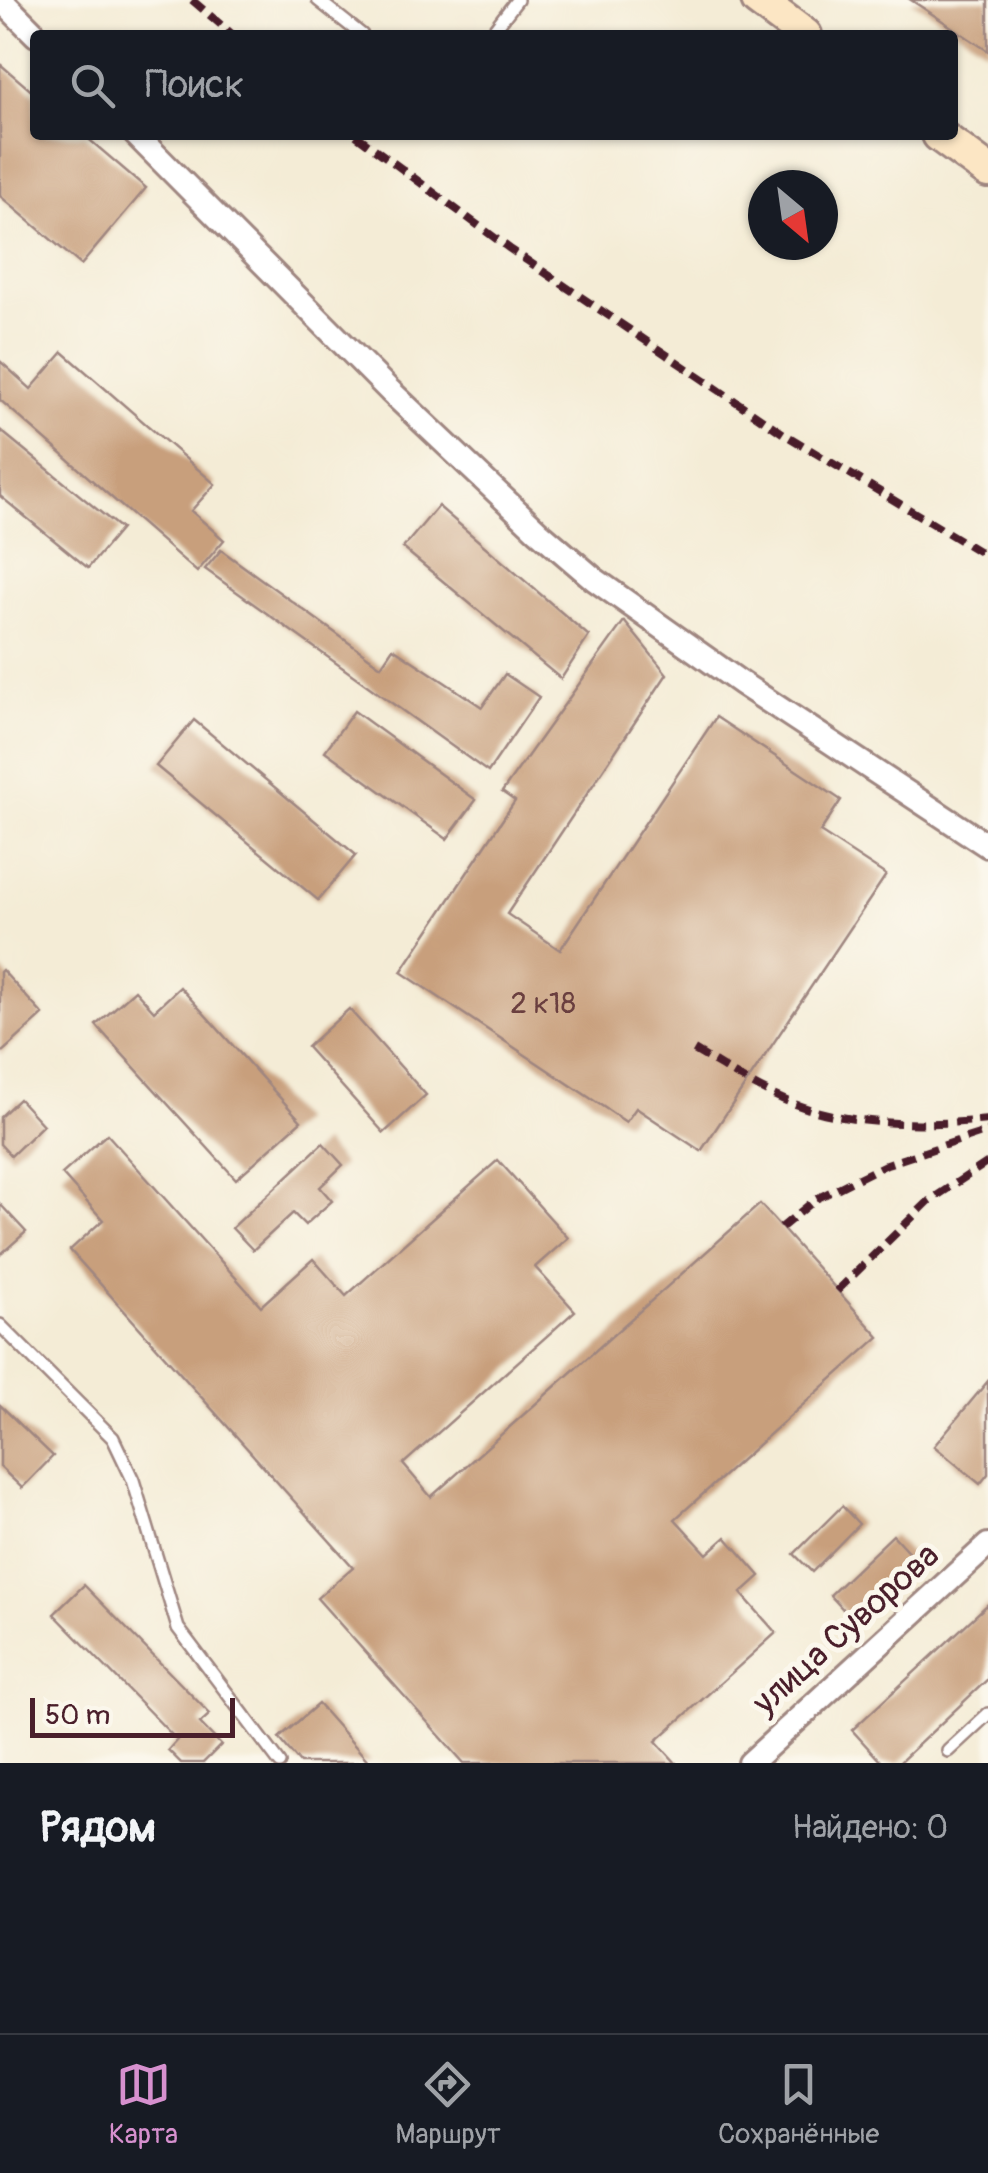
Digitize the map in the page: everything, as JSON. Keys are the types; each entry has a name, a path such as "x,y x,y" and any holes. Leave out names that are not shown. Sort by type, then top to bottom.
{"street":[{"path":"1,0 31,30"},
{"path":"758,0 798,30"},
{"path":"141,140 390,391 594,579 740,683 988,846"},
{"path":"946,140 988,172"},
{"name":"улица Суворова","path":"750,1763 988,1546"}],"lane":[{"path":"318,0 356,30"},
{"path":"494,30 516,0"},
{"path":"0,1324 113,1438 132,1480 178,1628 280,1763"},
{"path":"948,1752 988,1714"}],"building":[{"path":"911,0 988,0 988,51"},
{"path":"0,64 30,90 30,140 90,140 146,188 81,265 0,196"},
{"path":"63,352 215,484 191,511 224,540 197,572 0,400 0,361 31,389"},
{"path":"0,430 121,529 88,568 0,496"},
{"path":"438,506 589,636 561,679 403,548"},
{"path":"221,550 381,666 393,648 482,707 505,674 539,697 488,772 205,569"},
{"path":"624,621 667,674 507,914 560,950 716,717 841,800 820,832 886,875 701,1151 636,1108 626,1122 401,972 515,801 502,792"},
{"path":"354,711 476,800 447,839 325,751"},
{"path":"194,720 356,855 318,900 156,766"},
{"path":"0,972 43,1015 0,1054"},
{"path":"180,987 301,1121 236,1179 96,1025 135,990 154,1011"},
{"path":"349,1009 426,1095 384,1133 307,1047"},
{"path":"19,1099 43,1125 11,1156 0,1144 0,1117"},
{"path":"107,1134 261,1306 313,1259 346,1296 498,1160 568,1238 535,1267 575,1311 403,1464 431,1497 760,1204 879,1337 675,1519 707,1554 726,1537 760,1576 741,1593 776,1633 656,1741 676,1763 464,1763 317,1598 353,1567 70,1250 103,1220 62,1174"},
{"path":"323,1143 343,1165 320,1187 332,1201 305,1225 293,1213 253,1250 232,1228"},
{"path":"0,1204 26,1232 0,1255"},
{"path":"988,1381 988,1474 980,1484 934,1446"},
{"path":"0,1405 53,1456 22,1488 0,1467"},
{"path":"842,1506 859,1524 812,1572 794,1554"},
{"path":"893,1535 913,1557 850,1617 830,1595"},
{"path":"84,1585 210,1714 200,1723 221,1745 203,1763 181,1763 168,1750 177,1740 54,1614"},
{"path":"988,1604 988,1679 899,1763 882,1763 852,1730"},
{"path":"318,1704 370,1763 300,1763 279,1738"}],"railway":[{"path":"192,0 227,30"},
{"path":"363,140 510,249 784,434 988,557"},
{"path":"694,1050 771,1094 832,1115 910,1123 988,1120"},
{"path":"781,1228 816,1199 887,1164 988,1131"},
{"path":"837,1291 929,1201 988,1162"}]}
